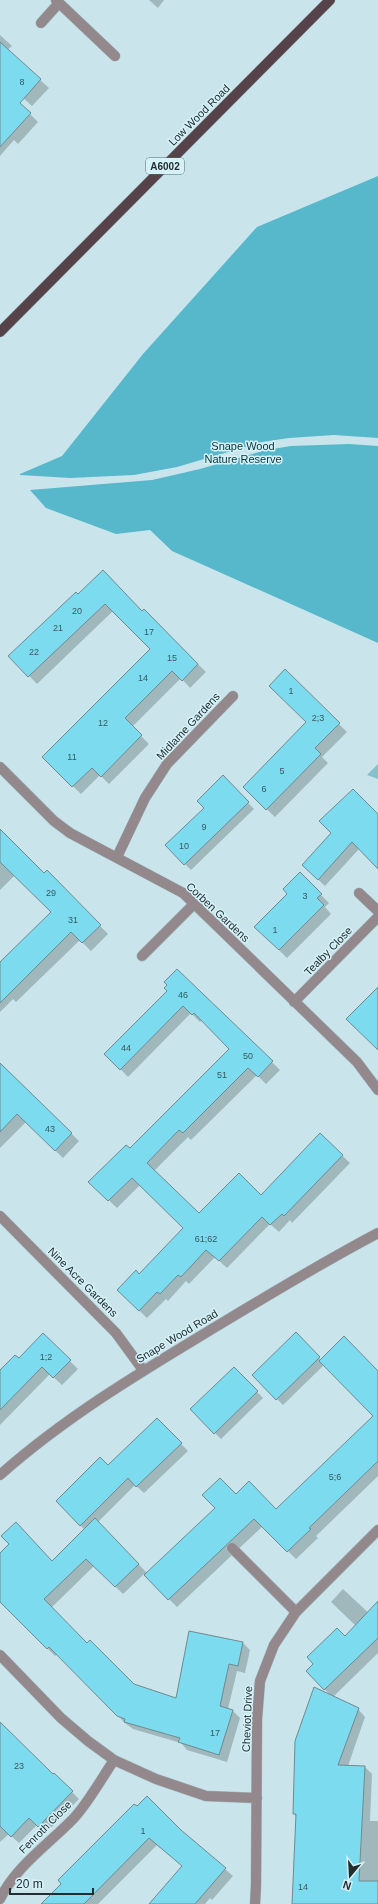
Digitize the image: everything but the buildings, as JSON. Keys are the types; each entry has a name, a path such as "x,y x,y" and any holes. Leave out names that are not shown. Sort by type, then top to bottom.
{"main road":[{"name":"Low Wood Road","path":"0,332 330,0"}],"street":[{"path":"41,23 58,2 115,56"},
{"name":"Midlame Gardens","path":"117,857 145,798 167,764 233,696"},
{"name":"Corben Gardens","path":"1,770 54,821 70,834 117,857 183,893 357,1062 378,1090"},
{"path":"359,893 378,911"},
{"path":"142,956 194,904"},
{"name":"Tealby Close","path":"294,1002 378,916"},
{"name":"Nine Acre Gardens","path":"0,1216 116,1333 143,1370"},
{"name":"Snape Wood Road","path":"0,1475 63,1424 143,1370 329,1258 378,1233"},
{"name":"Cheviot Drive","path":"254,1904 257,1798 257,1719 260,1681 274,1645 296,1612 378,1530"},
{"path":"232,1548 296,1612"},
{"path":"0,1655 61,1718 88,1741 114,1760 156,1779 206,1796 257,1798"},
{"name":"Fenroth Close","path":"0,1899 2,1888 27,1862 75,1817 114,1760"}],"shaded area":[{"path":"378,176 378,438 334,435 289,438 262,442 177,467 134,475 70,478 20,475 62,456 143,354 257,227"},
{"path":"349,444 378,446 378,643 172,551 150,530 116,534 46,508 30,490 152,480 200,469 266,450 291,446"},
{"path":"378,764 378,779 367,775"}],"park label":[{"name":"Snape Wood Nature Reserve","path":"243,452"}]}
